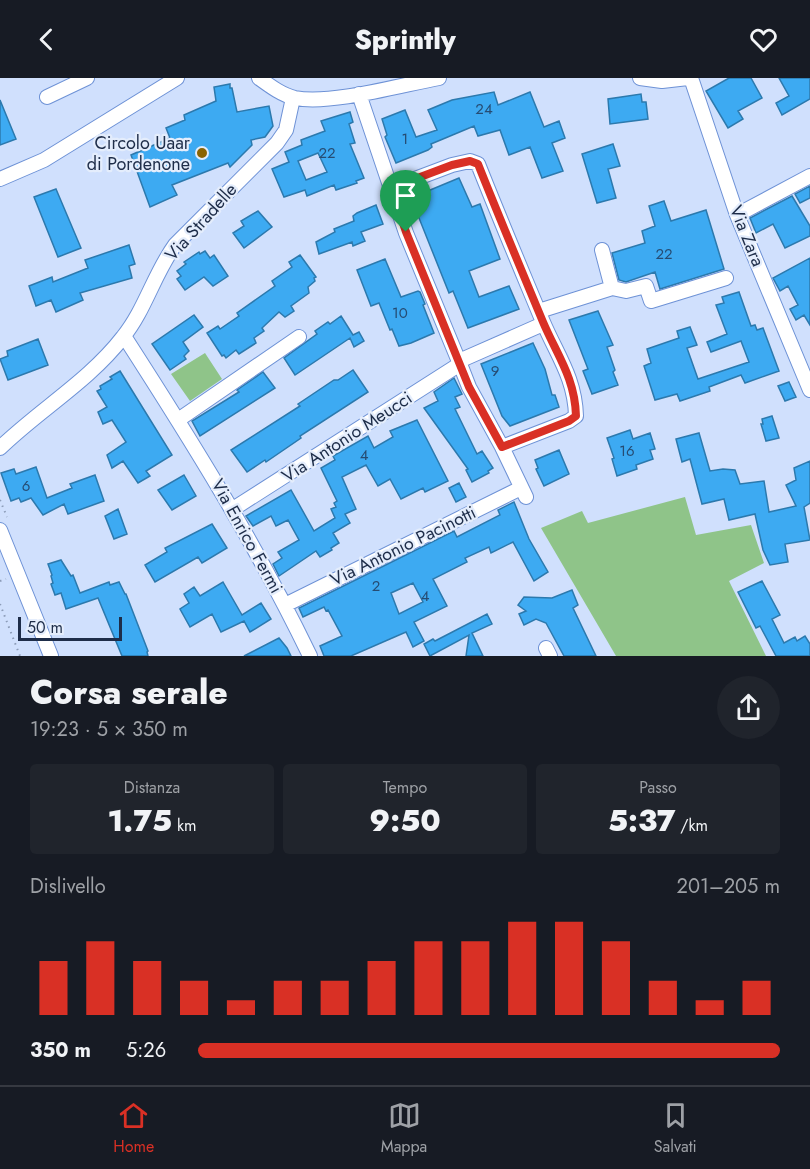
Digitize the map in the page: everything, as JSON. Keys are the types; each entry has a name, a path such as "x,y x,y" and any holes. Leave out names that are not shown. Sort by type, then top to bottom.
{"street":[{"path":"47,97 87,78"},
{"path":"0,179 44,160 177,78"},
{"path":"259,78 293,98 316,99 359,94 439,78"},
{"path":"640,78 662,81 689,78"},
{"name":"Via Zara","path":"689,78 738,215 810,390"},
{"path":"359,94 391,188 406,232 469,387 502,447 569,421 576,416 575,399 562,359 541,318 478,164 470,161 452,165 391,188"},
{"name":"Via Stradelle","path":"0,448 103,360 124,336 166,258 175,246 286,130 293,98"},
{"path":"738,215 810,176"},
{"path":"602,250 612,288"},
{"name":"Via Antonio Meucci","path":"233,509 459,362 541,318 612,288 626,291 646,286 651,301 726,278"},
{"name":"Via Enrico Fermi","path":"124,336 233,509 310,656"},
{"path":"178,420 299,337"},
{"path":"797,357 810,350"},
{"name":"Via Antonio Pacinotti","path":"285,605 524,492 502,447"},
{"path":"0,530 51,656"}],"path":[{"path":"0,604 20,656"}],"green space":[{"path":"205,353 222,379 190,401 171,374"},
{"path":"685,497 696,535 751,525 764,563 729,581 766,656 616,656 541,528 582,511 588,523"}],"building":[{"path":"729,78 751,78 762,98 738,111 743,119 728,128 706,91"},
{"path":"779,78 810,78 810,99 782,115 776,103 789,96"},
{"path":"230,84 237,112 269,106 273,126 265,137 251,140 252,145 230,167 228,163 172,185 177,195 150,207 131,155 170,138 166,128 185,120 184,115 216,101 214,87"},
{"path":"494,92 498,105 530,92 544,127 559,121 565,138 552,143 563,171 542,178 530,147 509,155 500,130 478,136 474,126 431,144 432,147 428,150 396,163 385,137 387,135 382,119 405,110 416,137 437,130 428,110 452,100"},
{"path":"641,94 642,102 646,102 648,119 610,124 608,99"},
{"path":"0,100 16,139 0,145"},
{"path":"350,112 353,122 349,124 355,143 350,144 364,178 356,181 357,183 336,190 334,185 307,196 305,190 284,197 272,169 289,162 285,152 302,145 301,140 325,131 321,121","holes":["318,153 327,172 306,180 298,161"]},
{"path":"613,144 620,166 608,169 616,198 597,203 582,154"},
{"path":"459,178 472,207 480,204 500,259 469,271 479,297 509,286 519,309 468,328 453,291 449,293 411,198"},
{"path":"810,186 810,198 800,203 795,194"},
{"path":"56,189 81,248 58,257 34,197"},
{"path":"792,196 810,226 810,236 785,248 773,224 756,233 750,218"},
{"path":"664,201 671,221 706,210 724,269 660,289 655,272 626,282 619,280 612,253 645,243 642,231 655,226 649,206"},
{"path":"376,205 383,224 361,232 365,241 353,246 352,242 319,254 316,242 335,232 334,229 354,221 353,216 357,213"},
{"path":"258,211 272,227 244,248 233,233 244,226 241,221"},
{"path":"129,245 135,264 129,266 132,278 80,293 83,300 56,312 51,300 36,306 29,286 52,277 53,282 88,268 85,260"},
{"path":"205,251 210,258 214,255 228,276 213,286 204,277 185,290 177,279 181,276 177,271 186,264 184,262 199,252 200,254"},
{"path":"300,255 316,277 308,287 309,293 291,306 294,311 285,317 279,312 262,328 264,331 254,338 256,343 239,354 236,350 226,358 222,356 207,333 218,326 220,329 239,316 237,313 275,286 272,281 292,267 289,262"},
{"path":"810,258 810,325 804,315 796,320 790,309 798,305 788,286 780,291 773,278"},
{"path":"385,259 401,297 420,292 434,333 399,346 379,303 371,306 357,270"},
{"path":"739,292 751,326 755,325 757,330 763,328 779,371 745,383 741,375 709,387 710,391 680,401 677,394 655,400 644,366 651,363 647,349 679,338 677,331 690,327 697,345 687,348 698,379 749,362 741,341 711,352 707,342 727,334 716,305 724,303 722,297"},
{"path":"598,311 613,345 607,347 618,385 592,394 583,371 588,369 569,320"},
{"path":"194,315 203,327 183,342 189,351 184,356 186,359 170,370 152,344"},
{"path":"341,316 353,335 359,332 364,341 354,347 350,338 295,375 284,358 317,334 315,331"},
{"path":"38,339 48,365 8,380 0,359 8,356 7,351"},
{"path":"533,343 545,369 552,395 555,395 559,407 510,426 502,416 481,364"},
{"path":"353,370 368,392 300,436 301,438 266,462 265,460 247,472 231,450 300,406 298,404 334,380 338,380"},
{"path":"120,371 172,455 146,471 150,476 138,483 123,461 112,468 107,455 126,442 112,420 103,424 98,412 107,407 97,391 101,389 100,386 112,379 110,377"},
{"path":"263,372 275,388 200,436 192,421 239,392 237,390"},
{"path":"454,378 462,394 455,397 460,407 455,409 477,454 482,451 493,468 488,471 489,473 472,482 466,470 468,469 424,408 438,401 434,392"},
{"path":"789,382 796,397 785,401 778,386"},
{"path":"772,416 779,438 766,441 761,424 763,424 762,419"},
{"path":"417,420 448,481 425,492 423,488 401,499 390,479 378,486 366,465 342,477 356,509 345,514 350,523 333,533 339,543 320,557 316,551 279,576 273,564 282,558 278,552 299,540 288,520 276,526 271,516 253,526 246,516 291,490 314,531 335,518 331,509 336,507 334,503 337,501 321,468 335,460 333,456 368,436 374,448 393,437 390,431"},
{"path":"630,430 633,439 650,433 655,449 650,450 653,459 636,465 637,469 617,476 607,438"},
{"path":"699,433 710,471 735,470 740,484 764,481 769,512 796,506 786,485 796,480 794,468 810,461 810,503 804,507 810,540 785,544 788,562 770,565 763,550 755,514 729,520 724,499 702,504 690,459 682,462 676,439"},
{"path":"559,450 569,474 544,486 536,469 538,468 535,460"},
{"path":"36,467 47,498 72,488 70,484 95,475 104,501 68,514 64,504 43,515 31,498 21,502 19,498 11,501 1,473 14,469 16,474"},
{"path":"184,475 196,496 172,510 158,490"},
{"path":"459,483 466,497 456,502 449,488"},
{"path":"514,502 529,539 548,572 534,581 513,542 491,553 489,547 465,558 467,562 433,579 447,606 414,622 424,641 413,647 406,632 351,656 324,656 320,646 342,636 328,610 326,611 324,607 303,617 299,608 454,531 457,537 500,515 498,510","holes":["413,583 423,602 399,614 391,593"]},
{"path":"118,509 127,534 114,539 105,516"},
{"path":"212,524 227,548 202,563 198,557 155,582 145,565 167,552 165,548"},
{"path":"61,560 71,576 73,575 80,593 109,582 110,585 119,582 126,594 148,656 122,656 98,598 66,609 61,593 55,595 48,564"},
{"path":"762,581 780,615 772,619 784,643 795,637 797,641 805,636 810,644 810,656 776,656 760,626 756,628 738,592"},
{"path":"223,582 242,615 261,603 271,619 250,632 244,621 221,632 212,614 190,627 180,609 189,603 184,594 194,587 200,596"},
{"path":"572,590 578,605 573,608 596,656 564,656 546,623 536,619 524,625 519,614 526,611 518,605 524,597 552,598"},
{"path":"487,614 492,624 472,633 483,656 466,656 469,635 430,656 424,644 433,639 435,641"},
{"path":"279,638 291,656 244,656"}],"place":[{"name":"Circolo Uaar di Pordenone","path":"202,153"}],"route":[{"path":"470,161 478,164 543,324 562,359 575,399 576,416 569,421 502,447 469,387 406,232 391,188 452,165 470,161"}]}
